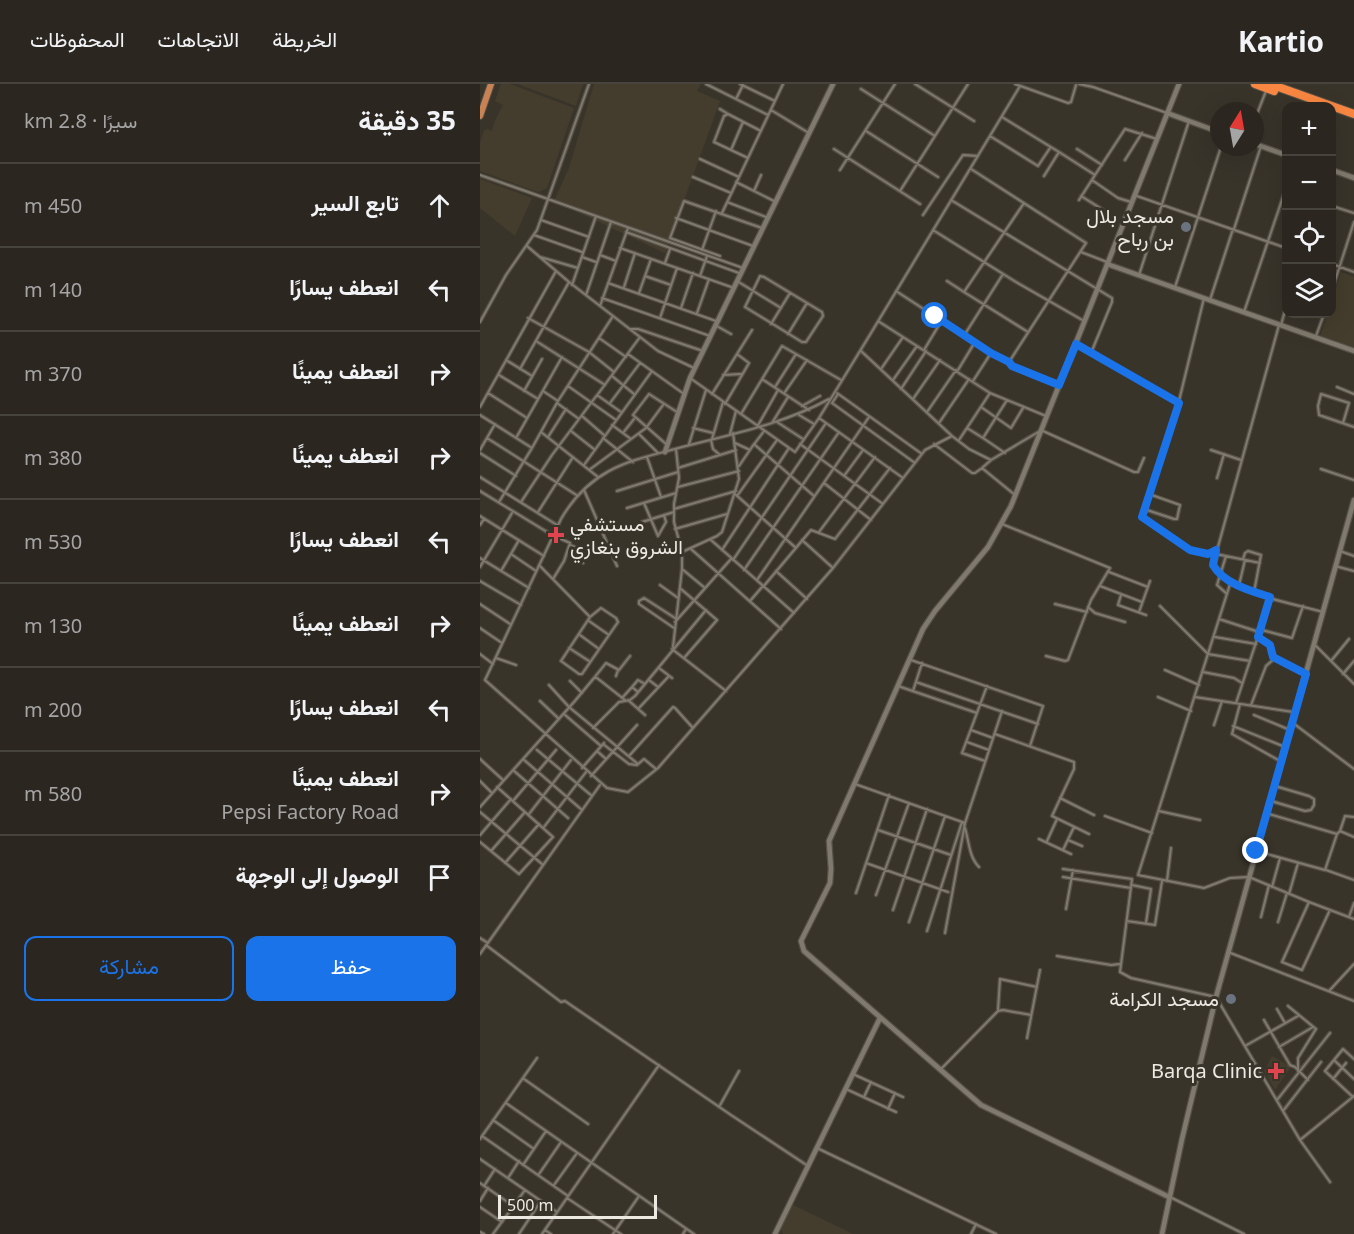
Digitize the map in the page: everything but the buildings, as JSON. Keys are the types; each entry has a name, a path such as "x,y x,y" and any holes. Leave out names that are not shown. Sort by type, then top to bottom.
{"highway":[{"path":"1256,84 1354,114"},
{"path":"1268,86 1304,102"},
{"path":"1336,112 1354,119"}],"main road":[{"path":"480,105 489,84"},
{"path":"480,116 489,84"}],"street":[{"path":"480,322 506,275 534,235 541,220 589,84"},
{"path":"706,84 768,115"},
{"path":"722,213 782,84"},
{"path":"665,452 694,368 833,84"},
{"path":"840,170 895,84"},
{"path":"915,84 974,121"},
{"path":"900,191 968,84"},
{"path":"1014,84 1068,104 1071,102 1076,84 1093,87 1210,129"},
{"path":"1179,84 1002,524 988,547 927,621 908,660 828,843 831,869 829,884 802,936 801,944 804,951 984,1107 1244,1234"},
{"path":"736,99 742,85 775,101"},
{"path":"690,378 795,452 819,418 1020,86"},
{"path":"1262,102 1268,86"},
{"path":"861,89 935,136"},
{"path":"720,110 761,131"},
{"path":"771,110 809,133"},
{"path":"728,114 724,116 714,141 748,158"},
{"path":"1002,117 1095,175"},
{"path":"731,150 743,122"},
{"path":"1139,275 1189,122"},
{"path":"1079,200 1125,129 1157,139"},
{"path":"866,130 938,177"},
{"path":"1125,160 1142,133"},
{"path":"990,136 1038,166 1051,147"},
{"path":"1264,147 1282,153"},
{"path":"834,149 920,204"},
{"path":"1077,149 1102,165"},
{"path":"1044,176 1059,152"},
{"path":"923,215 963,155 978,156"},
{"path":"1175,287 1218,156"},
{"path":"1255,156 1233,229 1207,299 1179,403 1142,516 1190,550 1208,554 1216,552 1261,563"},
{"path":"700,159 739,177"},
{"path":"970,169 1086,242 1082,252 1009,362"},
{"path":"1336,171 1354,178"},
{"path":"480,175 672,243 742,271"},
{"path":"754,191 761,175"},
{"path":"693,177 731,193"},
{"path":"1092,180 1117,197 1132,202"},
{"path":"736,182 776,202"},
{"path":"1134,195 1282,246"},
{"path":"1081,196 1108,213"},
{"path":"720,256 670,238 685,200 762,228"},
{"path":"951,200 1113,300 1091,353"},
{"path":"1244,312 1282,201"},
{"path":"727,202 768,218"},
{"path":"964,292 1024,203"},
{"path":"1336,207 1354,213"},
{"path":"702,250 716,211"},
{"path":"520,369 578,268 596,216"},
{"path":"676,218 753,246"},
{"path":"541,220 589,237"},
{"path":"586,295 611,222"},
{"path":"1336,277 1354,222"},
{"path":"600,306 628,228"},
{"path":"933,230 1048,302 1084,321"},
{"path":"626,232 705,261 742,271"},
{"path":"534,235 583,253"},
{"path":"665,263 672,243"},
{"path":"526,246 658,351 694,368"},
{"path":"620,248 734,288"},
{"path":"1082,252 1139,275 1354,351"},
{"path":"623,288 635,253"},
{"path":"600,255 616,261"},
{"path":"538,256 578,268"},
{"path":"700,276 707,256"},
{"path":"582,257 597,262"},
{"path":"639,294 651,259"},
{"path":"1336,266 1354,272"},
{"path":"660,318 677,268"},
{"path":"480,407 528,318 556,272"},
{"path":"681,309 693,273"},
{"path":"965,334 1003,274"},
{"path":"645,276 671,285"},
{"path":"762,276 790,293 822,312 823,316 807,342 802,342 745,307 762,276"},
{"path":"697,314 709,279"},
{"path":"737,281 781,308"},
{"path":"947,281 1029,332"},
{"path":"608,283 697,314 716,323 731,334"},
{"path":"896,291 1012,366 1059,385"},
{"path":"771,324 790,293"},
{"path":"602,298 710,336"},
{"path":"788,334 807,303"},
{"path":"499,502 558,402 613,316"},
{"path":"528,318 589,352 614,372"},
{"path":"1283,318 1213,565 1221,575 1254,592 1323,612"},
{"path":"1315,338 1322,318"},
{"path":"901,389 942,320"},
{"path":"878,321 990,393 1046,416"},
{"path":"630,329 638,329 702,351"},
{"path":"712,394 752,330"},
{"path":"521,502 540,472 640,337"},
{"path":"881,369 903,337"},
{"path":"599,338 684,394"},
{"path":"536,341 605,385"},
{"path":"927,412 975,342"},
{"path":"1076,344 1179,403"},
{"path":"741,414 784,345 841,380"},
{"path":"892,381 917,346"},
{"path":"860,350 952,436 992,460"},
{"path":"775,387 796,353"},
{"path":"973,381 991,353"},
{"path":"720,455 713,449 711,439 724,403 749,361 736,354"},
{"path":"516,438 562,357"},
{"path":"524,391 542,359"},
{"path":"506,360 532,376"},
{"path":"784,393 807,360"},
{"path":"913,399 940,360"},
{"path":"610,403 640,363"},
{"path":"584,465 652,371"},
{"path":"723,375 743,374"},
{"path":"498,375 538,399"},
{"path":"612,376 634,394"},
{"path":"762,379 809,410"},
{"path":"939,423 969,379"},
{"path":"568,386 616,420"},
{"path":"1337,387 1354,393"},
{"path":"757,427 779,389"},
{"path":"689,445 706,390"},
{"path":"543,391 633,462"},
{"path":"834,392 922,454"},
{"path":"488,393 527,418"},
{"path":"958,441 990,393"},
{"path":"480,394 486,398"},
{"path":"598,394 621,412"},
{"path":"623,433 648,394 677,412"},
{"path":"838,394 832,403 915,463"},
{"path":"1343,423 1349,403 1321,394 1318,414 1354,427"},
{"path":"772,423 788,396"},
{"path":"802,406 820,396"},
{"path":"829,399 799,415 659,453 610,471 578,496 557,525 485,679 600,784 627,793 656,769 807,599 872,520 922,454 934,444 952,436"},
{"path":"983,438 1007,400"},
{"path":"589,470 646,428 664,404"},
{"path":"981,407 1011,428 1024,407"},
{"path":"548,437 566,409"},
{"path":"682,552 722,531 736,494 739,479 739,466 732,434 736,411"},
{"path":"480,415 532,448"},
{"path":"799,415 814,424"},
{"path":"757,580 870,417"},
{"path":"634,418 666,444"},
{"path":"819,418 903,478"},
{"path":"777,422 803,439"},
{"path":"675,620 732,559 826,423"},
{"path":"495,424 480,452 516,476"},
{"path":"612,425 631,439"},
{"path":"967,428 1005,453"},
{"path":"693,429 713,433"},
{"path":"572,431 595,450"},
{"path":"739,466 764,431"},
{"path":"934,444 975,473 1040,431"},
{"path":"1040,431 1134,472 1139,471 1144,458"},
{"path":"542,432 599,478"},
{"path":"744,570 839,432"},
{"path":"639,434 659,453"},
{"path":"487,438 578,496"},
{"path":"642,522 736,494 777,440"},
{"path":"735,443 750,450"},
{"path":"754,444 814,496"},
{"path":"800,444 883,504"},
{"path":"722,550 789,448"},
{"path":"673,648 682,569 682,552 675,529 674,511 678,487 676,449"},
{"path":"678,468 736,450"},
{"path":"844,476 863,450"},
{"path":"1211,450 1241,460"},
{"path":"1217,478 1224,454"},
{"path":"538,512 573,457"},
{"path":"647,457 661,498"},
{"path":"819,532 875,457"},
{"path":"750,601 811,530 834,539 890,468"},
{"path":"982,468 1015,495"},
{"path":"1321,470 1354,480"},
{"path":"678,487 739,471"},
{"path":"617,491 678,472"},
{"path":"480,477 557,525"},
{"path":"739,479 748,481"},
{"path":"824,483 872,520"},
{"path":"584,490 616,566"},
{"path":"480,491 552,536 568,541 577,548 584,563"},
{"path":"627,508 676,493"},
{"path":"736,494 797,548"},
{"path":"1144,509 1176,519 1180,508 1180,505 1149,494"},
{"path":"1162,1234 1216,997 1354,500"},
{"path":"644,503 658,536 666,522 664,515"},
{"path":"480,567 513,512"},
{"path":"675,529 728,514"},
{"path":"480,525 482,518 544,556"},
{"path":"1002,524 1110,568 1088,607 1067,662 1046,656"},
{"path":"710,539 794,613"},
{"path":"501,571 519,540"},
{"path":"802,540 833,568"},
{"path":"553,579 564,561 570,544"},
{"path":"690,548 781,629"},
{"path":"1239,585 1246,551 1255,552 1261,555 1261,563 1254,592"},
{"path":"1340,551 1354,555"},
{"path":"511,555 537,571"},
{"path":"1226,556 1217,585 1227,594"},
{"path":"480,558 529,588"},
{"path":"539,565 589,618 609,635"},
{"path":"1335,566 1354,571"},
{"path":"682,569 705,588"},
{"path":"776,571 807,599"},
{"path":"1109,572 1148,587"},
{"path":"480,581 521,605"},
{"path":"1139,612 1150,581"},
{"path":"1231,581 1138,875 1204,888 1230,878 1249,877 1354,919"},
{"path":"660,585 678,598"},
{"path":"1100,586 1142,602"},
{"path":"680,588 717,621 684,658"},
{"path":"1121,595 1118,604 1146,615"},
{"path":"1236,703 1261,631 1270,597"},
{"path":"674,628 639,604 639,601 644,598 675,620"},
{"path":"480,604 512,625"},
{"path":"1055,604 1086,612"},
{"path":"1160,606 1209,654 1250,661"},
{"path":"1219,620 1292,638 1303,606"},
{"path":"1088,607 1095,613 1125,622"},
{"path":"600,608 616,618 618,622 580,675 561,662 589,618 600,608"},
{"path":"594,728 617,703 639,692 706,610"},
{"path":"480,628 502,643"},
{"path":"579,634 599,649"},
{"path":"1214,637 1256,644"},
{"path":"1258,637 1270,645 1271,654 1275,658 1306,674"},
{"path":"1331,661 1349,639"},
{"path":"1314,644 1354,684"},
{"path":"569,648 590,662"},
{"path":"673,648 726,691"},
{"path":"480,654 493,664"},
{"path":"616,676 618,670 630,656"},
{"path":"495,658 516,665"},
{"path":"1251,705 1266,666 1275,658"},
{"path":"908,660 1043,706 1030,746"},
{"path":"1343,674 1354,661"},
{"path":"480,807 564,714 606,663 618,670"},
{"path":"914,691 922,663"},
{"path":"638,710 670,677 659,668"},
{"path":"1165,670 1199,685"},
{"path":"1203,672 1234,678 1242,683"},
{"path":"594,678 645,715"},
{"path":"625,700 638,680 645,684"},
{"path":"649,680 659,688"},
{"path":"570,681 582,693"},
{"path":"916,682 1038,724"},
{"path":"549,684 569,707 638,764"},
{"path":"898,686 977,713"},
{"path":"986,762 963,753 987,686"},
{"path":"632,687 639,692"},
{"path":"1158,697 1191,711"},
{"path":"1195,697 1295,712"},
{"path":"540,701 559,719"},
{"path":"1214,725 1222,701"},
{"path":"1240,704 1231,732 1233,735 1282,761"},
{"path":"629,756 673,707 693,728"},
{"path":"927,931 1002,711"},
{"path":"564,714 629,764 636,765 644,759 656,769"},
{"path":"1254,715 1290,730"},
{"path":"1293,723 1354,769"},
{"path":"591,776 637,725"},
{"path":"1233,726 1286,747"},
{"path":"971,730 1030,746 1076,764 1052,814 1057,819 1089,834"},
{"path":"582,768 607,740"},
{"path":"966,742 989,750"},
{"path":"537,750 592,796"},
{"path":"480,835 556,750"},
{"path":"597,751 606,759"},
{"path":"480,759 504,780"},
{"path":"523,759 582,810"},
{"path":"529,814 572,759"},
{"path":"513,770 568,818"},
{"path":"544,827 586,771"},
{"path":"480,781 492,793"},
{"path":"480,954 600,784"},
{"path":"855,784 964,824"},
{"path":"1271,801 1308,811 1314,805 1314,799 1309,795 1275,786"},
{"path":"480,842 519,874 553,837 497,787"},
{"path":"856,893 889,795"},
{"path":"1060,798 1094,815"},
{"path":"876,895 909,802"},
{"path":"893,910 927,809"},
{"path":"1159,811 1200,820"},
{"path":"480,812 543,865"},
{"path":"491,851 525,812"},
{"path":"1267,813 1354,837"},
{"path":"909,921 945,816"},
{"path":"1105,816 1152,833"},
{"path":"1326,870 1345,816 1354,817"},
{"path":"1046,842 1057,819"},
{"path":"505,863 539,824"},
{"path":"945,933 964,837 964,824"},
{"path":"1063,850 1074,827"},
{"path":"878,830 952,855"},
{"path":"964,837 979,867"},
{"path":"1039,839 1071,855"},
{"path":"1068,840 1082,846"},
{"path":"1167,881 1171,848"},
{"path":"1256,851 1354,880"},
{"path":"1261,917 1280,858"},
{"path":"866,863 948,892"},
{"path":"1278,922 1298,863"},
{"path":"1063,868 1131,878 1120,973 1131,978 1216,997 1300,1140 1330,1182"},
{"path":"1066,909 1073,870"},
{"path":"1063,877 1149,888 1146,924"},
{"path":"1127,921 1155,924 1162,880"},
{"path":"1150,895 1159,896"},
{"path":"1309,902 1281,962 1301,970 1330,910"},
{"path":"1349,917 1354,903"},
{"path":"480,938 561,1002 565,1001 808,1166"},
{"path":"1228,952 1354,1001"},
{"path":"1057,956 1111,965 1120,964"},
{"path":"1329,991 1354,964"},
{"path":"1027,1038 1040,970"},
{"path":"998,1011 1000,979 1037,987"},
{"path":"1288,1006 1314,1026 1317,1031 1298,1058 1299,1072"},
{"path":"1276,1009 1285,1023"},
{"path":"940,1070 998,1011 1031,1015"},
{"path":"1245,1046 1299,1015"},
{"path":"776,1234 880,1018"},
{"path":"1264,1020 1290,1065 1308,1080"},
{"path":"1279,1047 1314,1026"},
{"path":"1277,1100 1330,1034"},
{"path":"1300,1140 1353,1097 1325,1071 1343,1049 1354,1059"},
{"path":"537,1058 481,1137 519,1161 615,1232 621,1234"},
{"path":"1334,1060 1354,1079"},
{"path":"1283,1111 1321,1062"},
{"path":"1333,1079 1346,1064"},
{"path":"542,1234 659,1065"},
{"path":"719,1107 739,1071"},
{"path":"853,1074 903,1097"},
{"path":"523,1078 588,1124"},
{"path":"864,1097 871,1082"},
{"path":"846,1089 896,1112"},
{"path":"888,1108 895,1093"},
{"path":"506,1103 694,1234"},
{"path":"493,1120 534,1149"},
{"path":"524,1165 546,1131"},
{"path":"539,1175 561,1142"},
{"path":"817,1148 996,1234"},
{"path":"554,1186 577,1153"},
{"path":"480,1159 557,1212"},
{"path":"508,1178 519,1161"},
{"path":"484,1186 495,1169"},
{"path":"480,1183 513,1206"},
{"path":"480,1201 488,1188"},
{"path":"493,1234 525,1190"},
{"path":"615,1232 639,1196"},
{"path":"519,1234 541,1201"},
{"path":"480,1207 502,1222"},
{"path":"971,1234 976,1224"},
{"path":"682,1234 686,1229"},
{"path":"545,1230 551,1234"},
{"path":"480,1232 484,1234"}],"shaded area":[{"path":"501,84 510,84 574,108 547,188 538,192 480,171 480,143 484,131 487,129 492,131 503,105 495,101"},
{"path":"518,84 583,84 576,106"},
{"path":"594,84 701,84 697,91 720,101 665,253 554,201 569,168"},
{"path":"480,179 532,198 515,236 480,208"},
{"path":"1341,272 1354,277 1354,348 1320,336 1327,318 1336,318 1336,289"},
{"path":"1272,1056 1291,1067 1275,1090 1264,1071"},
{"path":"793,1205 853,1234 783,1234 780,1227"}],"place":[{"name":"مسجد بلال بن رباح","path":"1186,227"},
{"name":"مستشفي الشروق بنغازي","path":"556,535"},
{"name":"مسجد الكرامة","path":"1231,999"},
{"name":"Barqa Clinic","path":"1276,1071"}],"route":[{"path":"935,316 1012,366 1059,385 1076,344 1179,403 1142,517 1195,553 1208,554 1216,550 1213,567 1221,575 1256,593 1270,597 1258,637 1270,645 1273,657 1306,674 1256,851"}]}
